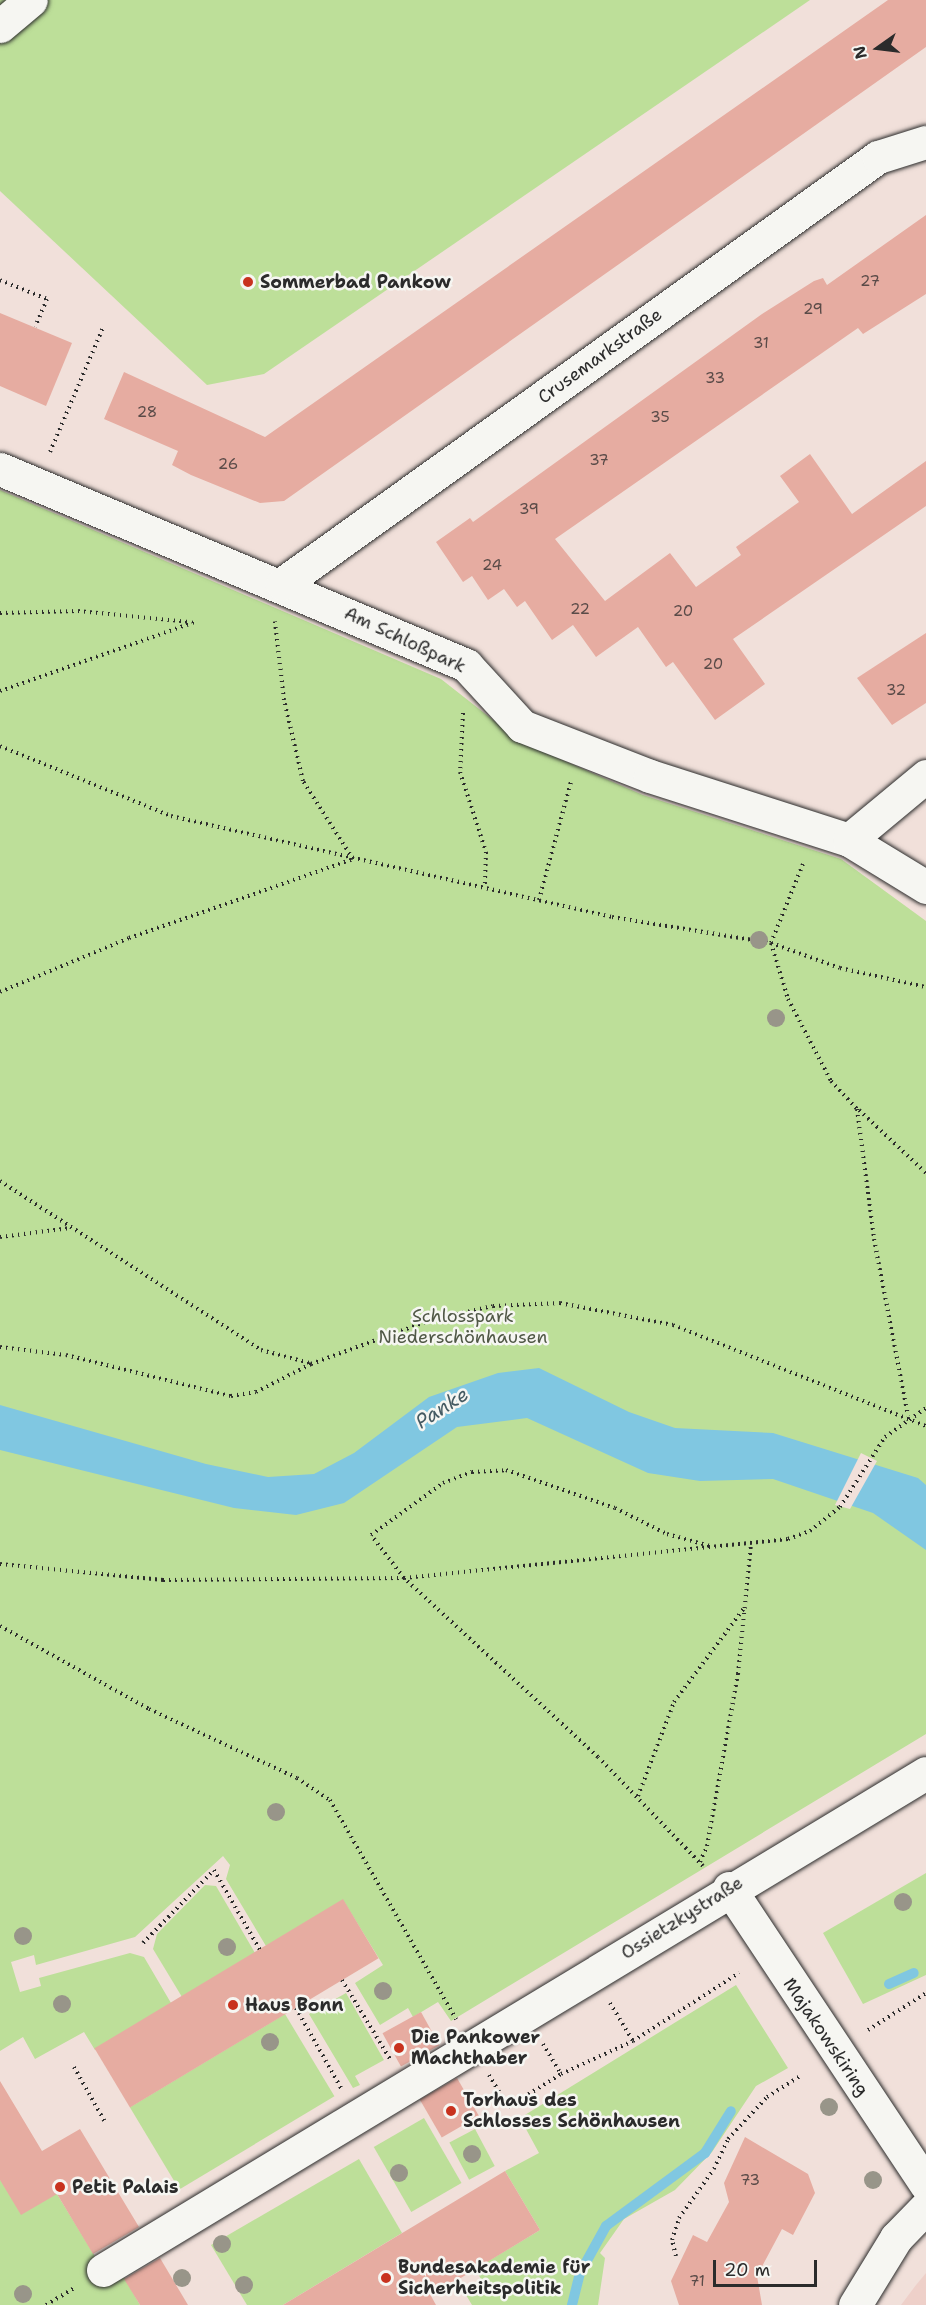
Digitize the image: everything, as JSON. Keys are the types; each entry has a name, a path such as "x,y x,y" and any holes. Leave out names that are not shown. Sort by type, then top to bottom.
{"street":[{"path":"0,26 31,0"},
{"name":"Crusemarkstraße","path":"278,599 878,157 926,142"},
{"name":"Am Schloßpark","path":"0,469 278,599 466,665 522,726 579,748 849,840 926,887"},
{"path":"849,840 926,776"},
{"name":"Ossietzkystraße","path":"103,2270 473,2049 729,1888 926,1773"},
{"name":"Majakowskiring","path":"729,1888 926,2184"},
{"path":"855,2305 896,2238 926,2206"}],"path":[{"path":"0,280 46,299 35,327"},
{"path":"48,456 104,328"},
{"path":"278,599 285,700 303,781 352,860"},
{"path":"0,613 78,611 195,622 0,691"},
{"path":"466,665 460,772 486,852 485,888"},
{"path":"0,746 171,816 352,860 538,900 771,943 840,968 926,987"},
{"path":"538,900 579,748"},
{"path":"0,992 129,938 352,860"},
{"path":"803,864 771,943 788,999 831,1081 857,1109 926,1173"},
{"path":"857,1109 874,1239 908,1417"},
{"path":"0,1181 261,1350 311,1364"},
{"path":"0,1238 71,1228"},
{"path":"0,1347 66,1355 231,1396 256,1392 311,1364 433,1319 494,1306 560,1303 673,1324 926,1426"},
{"path":"0,1564 163,1580 404,1578 751,1544 810,1531 840,1507 869,1457 908,1417 926,1408"},
{"path":"714,1547 667,1534 615,1508 506,1470 472,1472 443,1484 371,1535 404,1578 638,1796 699,1862 716,1802 751,1544"},
{"path":"638,1796 674,1702 744,1607"},
{"path":"0,1626 149,1709 287,1773 330,1800 508,2107 561,2074 633,2041 739,1973"},
{"path":"143,1943 214,1870 260,1950"},
{"path":"593,1974 633,2041"},
{"path":"342,1980 407,2087"},
{"path":"868,2030 926,1993"},
{"path":"296,2008 358,2117"},
{"path":"74,2067 105,2122"},
{"path":"676,2256 672,2240 679,2218 714,2169 728,2139 766,2097 802,2075"}],"shaded area":[{"path":"926,2273 926,2305 901,2305 916,2285"}],"green space":[{"name":"Sommerbad Pankow","path":"0,0 810,0 264,374 207,385 0,191"},
{"name":"Schlosspark Niederschönhausen","path":"0,490 441,679 521,742 643,795 841,859 926,921 926,1734 451,2021 438,2002 413,2017 408,2008 380,2025 355,1983 383,1965 343,1900 266,1946 226,1879 230,1865 223,1856 135,1937 36,1965 34,1955 11,1962 20,1992 41,1986 39,1978 130,1953 144,1957 171,2003 95,2050 84,2032 35,2059 23,2037 0,2051"},
{"path":"926,1873 926,1975 863,2004 823,1933"},
{"path":"205,1885 216,1886 255,1953 182,1997 153,1949 157,1934"},
{"path":"736,1985 788,2068 756,2086 712,2152 675,2190 624,2219 600,2253 605,2258 598,2305 472,2305 466,2295 484,2284 475,2269 540,2230 505,2171 539,2153 520,2118"},
{"path":"346,1993 384,2060 355,2076 360,2085 353,2088 309,2014"},
{"path":"285,2014 334,2096 179,2190 130,2107"},
{"path":"424,2118 462,2183 411,2212 374,2147"},
{"path":"475,2129 495,2166 469,2180 449,2143"},
{"path":"359,2159 402,2233 283,2305 247,2305 211,2245"},
{"path":"0,2180 57,2194 112,2284 124,2277 140,2305 0,2305"}],"water":[{"name":"Panke","path":"539,1368 629,1412 675,1428 773,1433 918,1478 926,1485 926,1550 873,1513 773,1479 700,1481 648,1473 527,1418 457,1427 344,1503 296,1515 234,1508 0,1450 0,1405 206,1464 268,1477 314,1474 354,1453 429,1397 498,1373"}],"pier":[{"path":"861,1453 877,1461 850,1509 835,1505"}],"building":[{"path":"888,0 926,0 926,47 284,501 260,503 191,475 172,465 178,451 104,419 124,372 265,437"},
{"path":"926,215 926,294 863,334 858,328 555,539 605,601 670,553 696,587 741,555 736,547 799,502 780,476 810,454 852,514 926,461 926,506 733,639 765,684 715,720 673,662 666,667 638,627 596,657 573,625 552,640 525,601 517,607 504,589 488,600 472,576 463,582 436,542 470,518 473,522 762,314 814,281 823,278 827,285"},
{"path":"0,313 72,343 46,406 0,386"},
{"path":"926,633 926,703 892,725 857,678"},
{"name":"Haus Bonn","path":"343,1899 379,1958 130,2108 94,2048"},
{"name":"Torhaus des Schlosses Schönhausen","path":"421,2012 439,2045 401,2067 383,2033"},
{"name":"Torhaus des Schlosses Schönhausen","path":"457,2078 479,2116 442,2138 420,2100"},
{"name":"Petit Palais","path":"0,2081 42,2151 80,2129 139,2227 93,2254 57,2194 21,2215 0,2180"},
{"path":"745,2137 808,2174 815,2193 793,2235 782,2229 757,2276 762,2305 679,2305 671,2281 693,2235 707,2242 729,2202 724,2183"},
{"path":"505,2171 540,2230 431,2296 436,2305 283,2305"},
{"path":"160,2258 188,2305 140,2305 124,2279"}],"waterway":[{"path":"889,1984 914,1973"},
{"path":"572,2305 580,2273 606,2226 705,2153 731,2111"}],"place":[{"name":"Sommerbad Pankow","path":"248,282"},
{"name":"Haus Bonn","path":"233,2005"},
{"name":"Die Pankower Machthaber","path":"399,2048"},
{"name":"Torhaus des Schlosses Schönhausen","path":"451,2111"},
{"name":"Petit Palais","path":"60,2187"},
{"name":"Bundesakademie für Sicherheitspolitik","path":"386,2278"}]}
